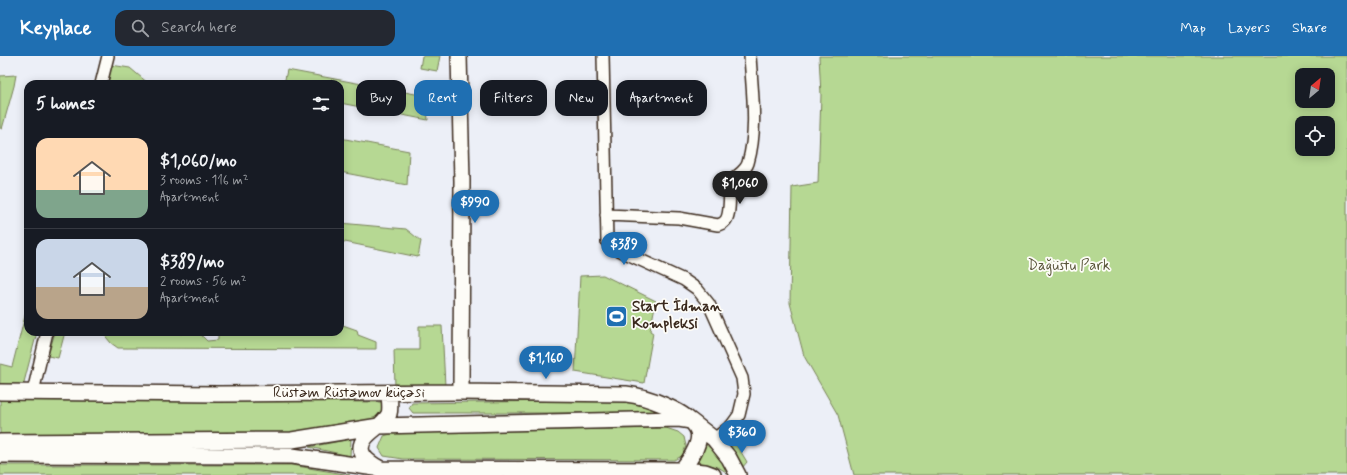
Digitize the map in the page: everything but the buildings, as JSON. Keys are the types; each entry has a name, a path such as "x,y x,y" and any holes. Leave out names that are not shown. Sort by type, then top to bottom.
{"main road":[{"path":"459,56 462,181 461,392"},
{"name":"Rüstəm Rüstəmov küçəsi","path":"0,392 218,394 461,392 626,394 649,399 664,405 691,421 718,443 730,458 738,475"},
{"path":"384,472 365,459 361,451 362,444 366,437 386,419 390,412 389,393"},
{"path":"0,442 292,440 379,426 663,419 691,421 698,430 698,440 694,452 679,472"},
{"path":"0,455 292,456 384,472 705,472 714,475"}],"street":[{"path":"102,80 108,56"},
{"path":"603,56 607,242 612,248 684,280 697,289 709,304 742,378 744,394 739,415 718,443"},
{"path":"606,215 679,218 718,224 724,222 728,216 731,185 733,180 744,172 748,165 753,144 750,56"},
{"path":"33,392 46,336"}],"green space":[{"path":"422,56 440,56 437,71 420,68"},
{"name":"Dağüstu Park","path":"819,56 1347,56 1347,475 854,475 838,415 804,356 790,303 792,187 818,183 821,95"},
{"path":"111,65 130,68 144,80 109,80"},
{"path":"287,70 340,80 285,80"},
{"path":"16,75 2,129 0,128 0,76"},
{"path":"344,81 356,83 356,106 344,104"},
{"path":"406,92 414,94 414,116 428,116 428,120 406,116"},
{"path":"344,139 409,151 407,185 344,173"},
{"path":"344,223 406,229 421,241 418,257 344,242"},
{"name":"Start İdman Kompleksi","path":"603,275 656,301 650,331 653,333 644,383 575,372 580,276"},
{"path":"24,320 24,336 36,336 23,386 0,384 0,364 12,367"},
{"path":"344,325 357,330 358,335 376,342 376,349 118,348 105,336 202,336 207,341 218,340 218,336 344,336"},
{"path":"419,326 442,326 445,386 395,387 394,350 419,350"},
{"path":"54,336 64,336 58,358 48,356"},
{"path":"0,400 382,402 382,417 294,434 0,436"},
{"path":"639,400 664,413 413,413 409,408 412,403"},
{"path":"666,428 678,432 684,437 686,446 682,456 674,460 403,459 384,456 379,448 384,436 394,433"},
{"path":"732,437 747,462 742,468 725,440"},
{"path":"351,439 350,456 309,447"},
{"path":"705,444 718,454 731,475 718,467 698,462"},
{"path":"0,465 291,465 350,475 0,475"}],"place":[{"name":"Start İdman Kompleksi","path":"616,316"}]}
